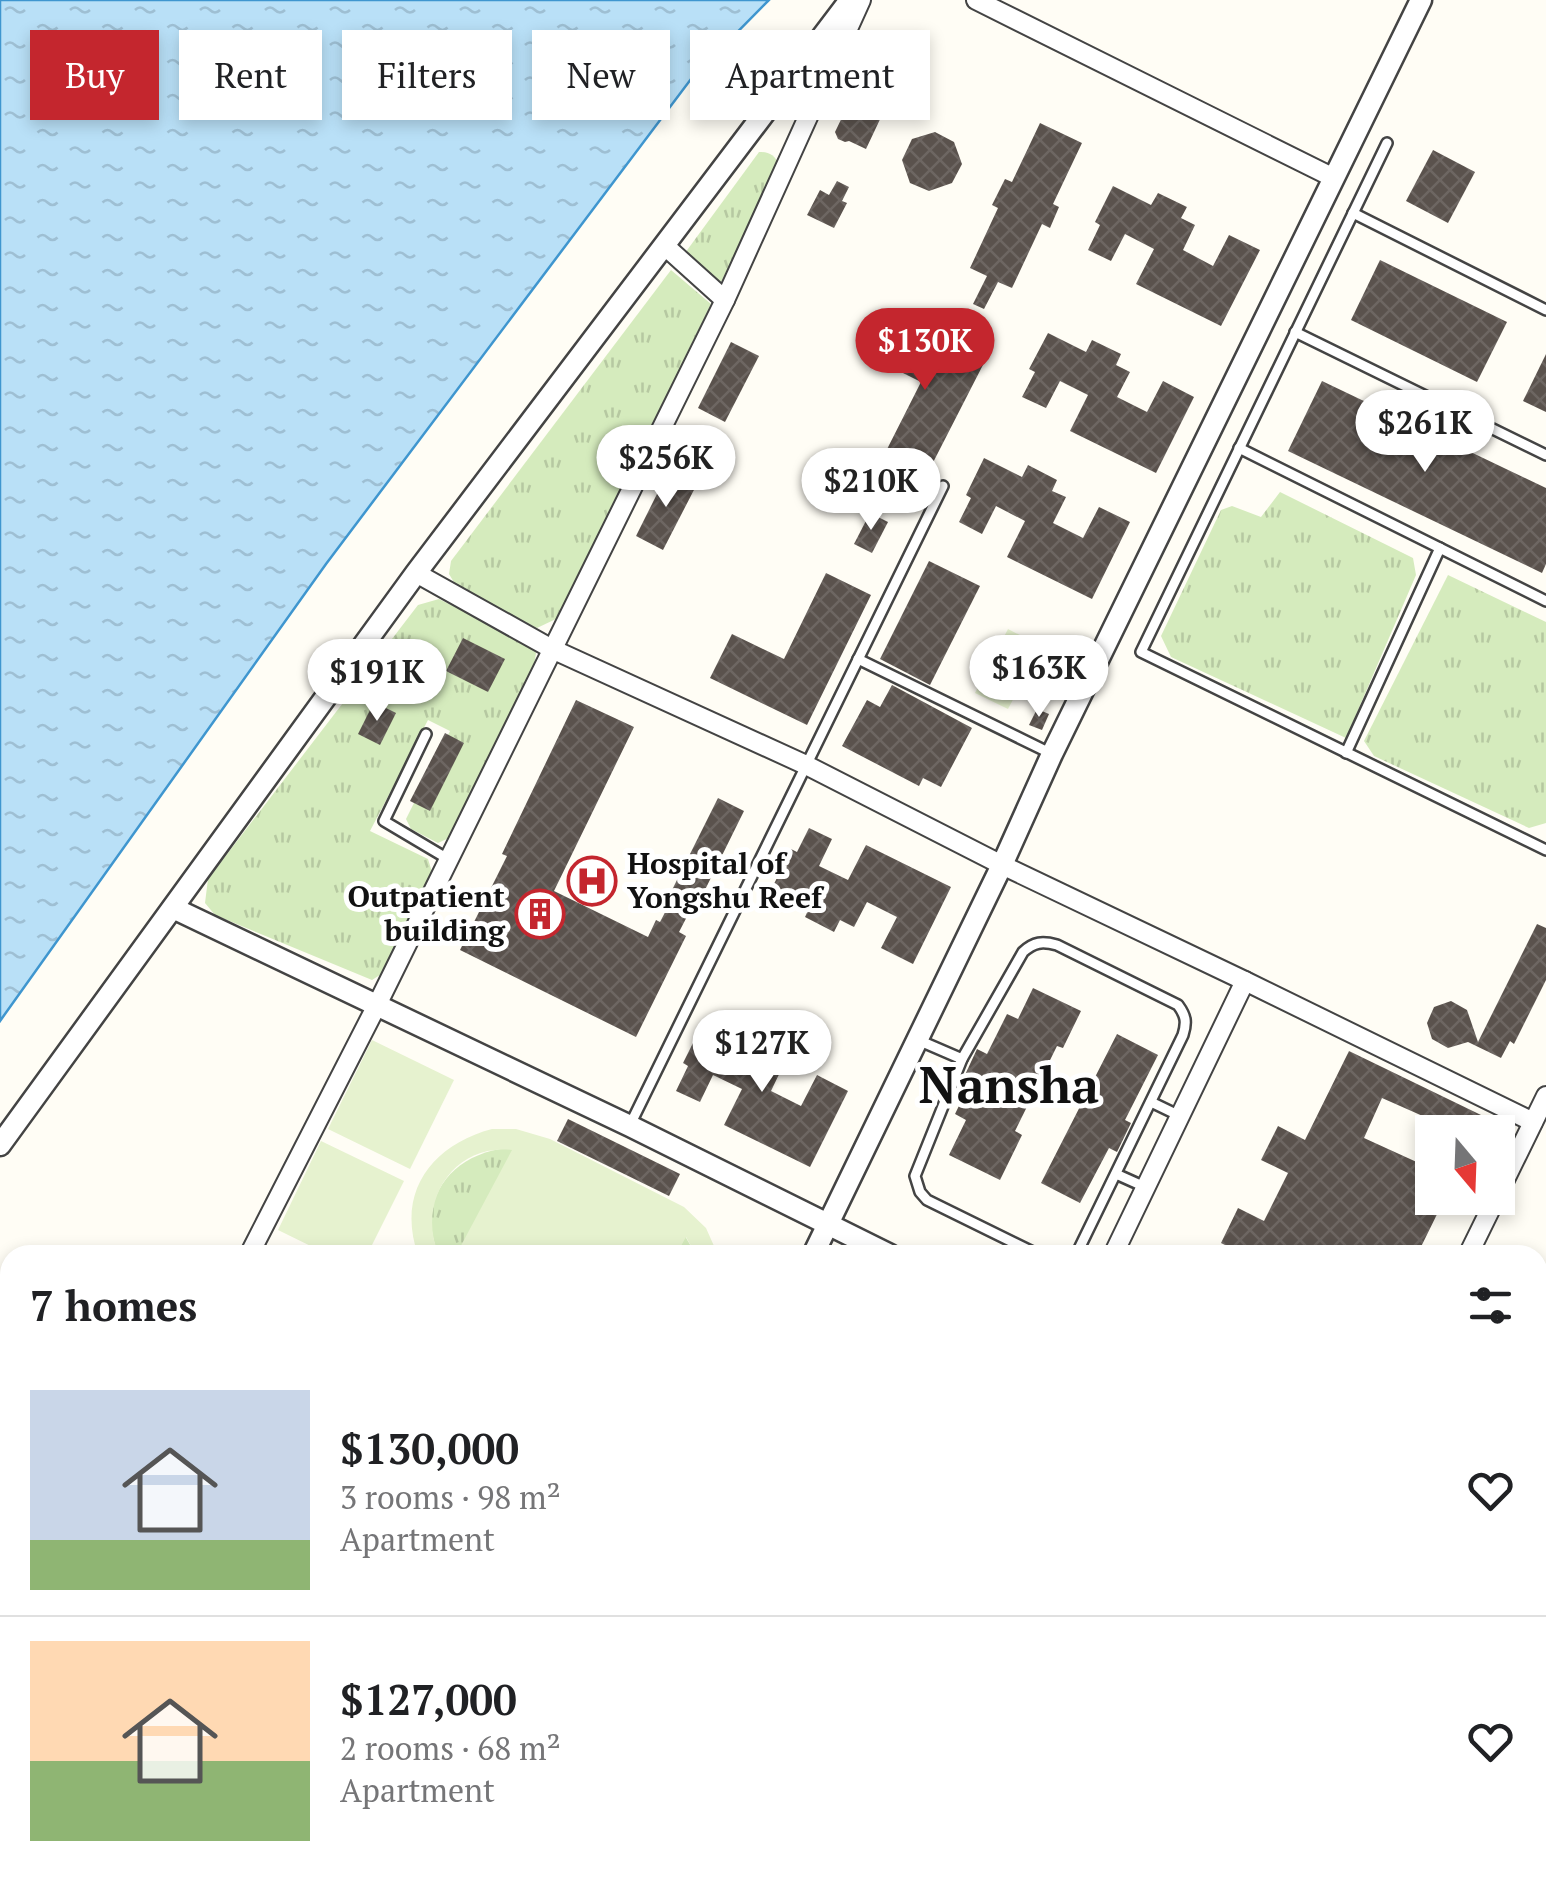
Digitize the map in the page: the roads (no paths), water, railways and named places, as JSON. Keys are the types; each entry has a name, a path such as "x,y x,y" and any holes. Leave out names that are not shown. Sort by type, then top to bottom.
{"street":[{"path":"0,1146 416,573 850,0"},
{"path":"254,1245 377,1005 725,300 860,0"},
{"path":"976,0 1334,178"},
{"path":"818,1245 1052,754 1421,0"},
{"path":"664,246 725,300"},
{"path":"416,573 552,649 806,765 1002,865 1540,1124"},
{"path":"173,908 869,1245"},
{"path":"1117,1245 1246,980"},
{"path":"1515,1166 1540,1124 1546,1096"},
{"path":"1473,1245 1488,1215"}],"lane":[{"path":"1387,143 1141,652 1546,850"},
{"path":"1353,213 1546,310"},
{"path":"1296,332 1546,455"},
{"path":"1240,448 1546,600"},
{"path":"630,1126 943,486"},
{"path":"1346,752 1440,548"},
{"path":"858,658 1052,754"},
{"path":"426,734 384,821 448,859"},
{"path":"1019,1245 927,1200 916,1185 915,1176 962,1058 1023,952 1033,944 1046,942 1178,1005 1185,1014 1184,1036 1081,1245"},
{"path":"918,1040 962,1058"},
{"path":"1150,1102 1180,1116"},
{"path":"1116,1174 1145,1187"}],"water":[{"path":"0,0 769,0 739,30 690,30 690,80 670,107 670,30 532,30 532,120 660,120 326,564 0,1021"}],"place":[{"name":"Hospital of Yongshu Reef","path":"592,881"},
{"name":"Outpatient building","path":"540,914"}],"district":[{"name":"Nansha","path":"1009,1085"}]}
